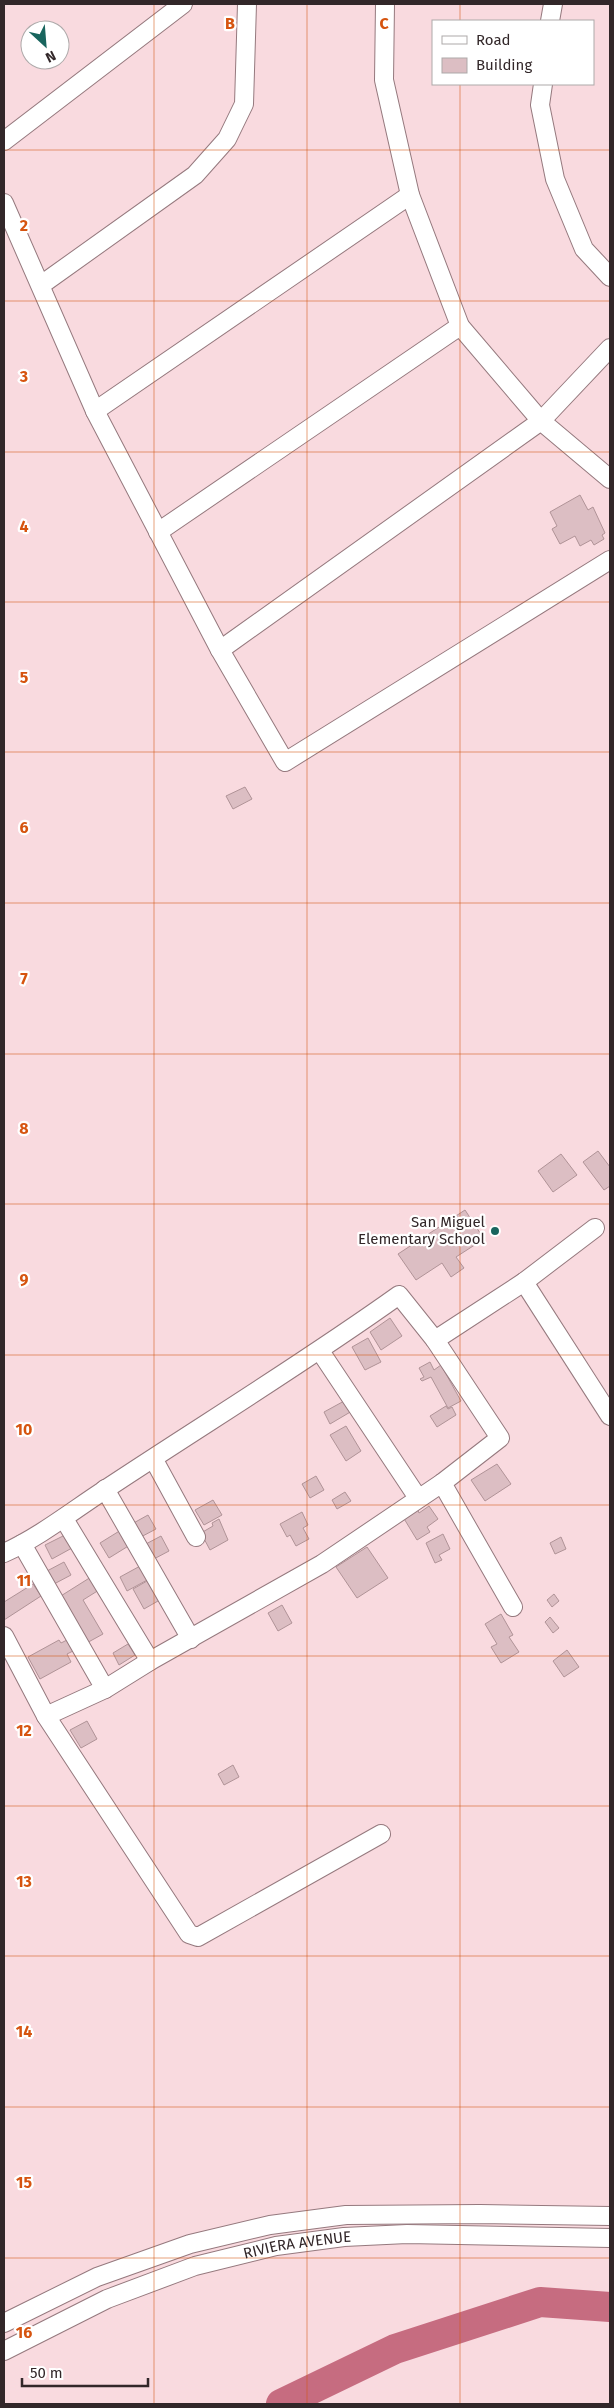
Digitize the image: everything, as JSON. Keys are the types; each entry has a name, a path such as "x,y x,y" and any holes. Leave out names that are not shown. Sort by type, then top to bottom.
{"street":[{"path":"4,141 183,4"},
{"path":"41,285 195,175 227,139 244,104 247,4"},
{"path":"385,4 384,80 410,195 460,326 542,421 610,479"},
{"path":"550,20 552,4"},
{"path":"543,85 540,105 555,179 584,249 610,277"},
{"path":"94,411 410,195"},
{"path":"4,203 94,411 220,650 285,762 610,560"},
{"path":"158,532 460,326"},
{"path":"220,650 542,421 610,348"},
{"path":"435,1340 524,1282 595,1228"},
{"path":"524,1282 610,1416"},
{"path":"4,1553 64,1519 105,1489 154,1460 320,1351 399,1295 435,1340 500,1438 442,1483 322,1564 150,1661 105,1689 46,1716"},
{"path":"320,1351 418,1498"},
{"path":"154,1460 196,1537"},
{"path":"442,1483 513,1607"},
{"path":"105,1489 191,1639"},
{"path":"64,1519 150,1661"},
{"path":"22,1544 105,1689"},
{"path":"4,1636 46,1716 189,1934 198,1937 381,1834"},
{"name":"RIVIERA AVENUE","path":"4,2323 97,2277 190,2244 270,2225 346,2215 480,2214 610,2216"},
{"name":"RIVIERA AVENUE","path":"4,2351 107,2299 196,2266 276,2246 344,2237 407,2234 610,2238"}],"building":[{"path":"580,495 588,510 593,507 605,533 602,535 604,539 594,545 591,540 580,546 575,536 560,544 552,529 557,526 550,512"},
{"path":"245,787 252,799 233,809 226,796"},
{"path":"598,1151 610,1167 610,1186 604,1190 583,1162"},
{"path":"561,1154 577,1175 553,1192 538,1171"},
{"path":"465,1210 484,1239 456,1257 464,1268 451,1277 442,1263 416,1280 398,1254"},
{"path":"390,1318 402,1336 381,1350 370,1332"},
{"path":"368,1338 381,1362 365,1370 352,1347"},
{"path":"430,1362 434,1370 441,1365 461,1401 448,1408 431,1377 422,1381 420,1379 424,1377 419,1368"},
{"path":"346,1400 352,1411 330,1424 324,1412"},
{"path":"446,1406 448,1409 452,1407 456,1415 437,1427 430,1416"},
{"path":"346,1426 361,1451 346,1461 330,1435"},
{"path":"497,1464 511,1484 485,1501 471,1480"},
{"path":"316,1476 324,1490 310,1498 302,1484"},
{"path":"345,1492 351,1501 337,1509 332,1500"},
{"path":"213,1500 222,1515 204,1525 195,1510"},
{"path":"429,1506 438,1519 427,1527 430,1532 417,1540 403,1517 417,1508 419,1513"},
{"path":"302,1512 308,1525 303,1528 309,1539 296,1546 290,1535 287,1537 280,1524"},
{"path":"148,1515 156,1529 137,1539 130,1525"},
{"path":"219,1519 228,1540 210,1550 201,1533 213,1526 212,1523"},
{"path":"121,1530 130,1545 109,1558 100,1543"},
{"path":"443,1534 450,1549 439,1555 442,1560 435,1563 426,1543"},
{"path":"65,1535 72,1548 52,1559 45,1545"},
{"path":"161,1536 169,1551 152,1560 144,1545"},
{"path":"561,1537 566,1549 555,1554 550,1543"},
{"path":"367,1547 388,1578 357,1598 336,1567"},
{"path":"64,1562 71,1575 54,1584 47,1571"},
{"path":"142,1565 149,1579 127,1591 120,1577"},
{"path":"91,1577 99,1590 83,1600 103,1634 83,1645 56,1599"},
{"path":"154,1577 165,1597 144,1609 133,1589"},
{"path":"33,1584 41,1596 4,1620 4,1602"},
{"path":"554,1594 559,1601 552,1607 547,1600"},
{"path":"282,1605 292,1623 278,1631 268,1613"},
{"path":"501,1614 513,1635 509,1637 519,1652 501,1663 491,1647 497,1644 485,1624"},
{"path":"550,1617 559,1628 553,1633 545,1622"},
{"path":"59,1640 61,1643 67,1640 73,1651 67,1654 71,1662 40,1679 28,1657"},
{"path":"128,1644 135,1655 119,1665 113,1653"},
{"path":"567,1650 579,1667 564,1677 553,1661"},
{"path":"87,1721 97,1739 81,1748 70,1730"},
{"path":"233,1765 239,1777 224,1785 218,1774"}],"waterway":[{"path":"281,2404 395,2349 540,2302 610,2307"}],"place":[{"name":"San Miguel Elementary School","path":"495,1231"}]}
